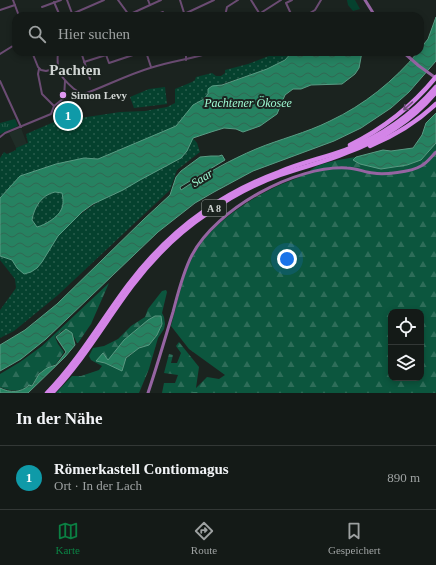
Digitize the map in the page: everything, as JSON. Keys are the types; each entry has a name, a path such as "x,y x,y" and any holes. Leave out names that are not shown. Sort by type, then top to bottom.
{"highway":[{"path":"333,154 363,138 388,122 414,100 435,77"},
{"name":"A 8","path":"46,393 83,350 138,275 166,242 204,210 230,194 256,181 280,171 362,143 393,125 414,109 436,87"},
{"name":"A 8","path":"145,267 186,229 206,213 232,197 281,174 340,156 363,146 395,128 416,112 436,92"},
{"path":"340,156 368,147 391,137 413,123 436,104"},
{"name":"A 8","path":"52,393 86,353 138,275"}],"main road":[{"path":"365,0 372,12"},
{"path":"408,56 435,77"},
{"path":"148,393 188,263 200,241 224,218 261,192 304,173 325,168 340,167 375,173 408,170 422,165 436,152"}],"street":[{"path":"13,0 18,12"},
{"path":"42,7 61,0"},
{"path":"67,0 72,12"},
{"path":"79,12 104,0"},
{"path":"118,0 127,12"},
{"path":"148,0 150,5"},
{"path":"135,12 161,0"},
{"path":"180,0 184,12"},
{"path":"191,12 214,0"},
{"path":"226,12 227,7 238,0"},
{"path":"251,0 258,12"},
{"path":"264,12 281,0"},
{"path":"290,12 286,4 292,0"},
{"path":"312,12 315,10 320,0"},
{"path":"54,2 58,12"},
{"path":"0,10 15,5"},
{"path":"0,54 12,46"},
{"path":"34,56 39,69 38,74 42,94 54,106"},
{"path":"58,56 58,68 65,81 78,92 84,94 151,67 186,60 197,56"},
{"path":"82,56 90,79"},
{"path":"84,62 99,56"},
{"path":"107,56 109,63 130,56"},
{"path":"147,56 151,67"},
{"path":"39,69 44,71 58,68"},
{"path":"0,81 21,127"},
{"path":"0,137 48,116 52,112 54,106 64,98 65,81"}],"shaded area":[{"path":"21,128 27,144 16,148 9,133"}],"green space":[{"path":"347,0 355,0 360,9 353,11 348,5"},
{"path":"269,56 288,56 285,60 267,69 216,86 204,99 193,105 176,126 98,159 84,158 56,164 20,176 0,198 0,158 4,152 7,154 28,143 26,134 54,122 120,112 145,111 167,107 175,103 175,89 192,82 196,77 212,73 216,76 221,76 225,73 225,70 248,64"},
{"path":"165,87 167,104 134,108 130,97 149,89"},
{"path":"15,119 18,126 0,134 0,123"},
{"path":"193,138 197,143 200,152 177,170 170,190 58,295 14,331 0,338 0,310 16,288 15,279 0,260 0,256 12,260 17,268 42,262 60,233 72,221 99,201 177,160 187,151"},
{"path":"436,143 436,393 162,393 164,383 175,383 178,375 164,373 169,354 173,355 171,363 177,363 181,353 176,346 179,342 199,367 196,388 207,377 219,379 225,375 189,349 171,326 189,263 200,245 220,223 232,213 258,196 302,176 321,164 356,157 354,160 381,169 407,165 421,160"},
{"path":"55,192 62,193 63,203 61,210 51,220 37,227 32,220 36,207 42,199"},
{"path":"109,283 91,324 78,343 72,333 66,329 55,337 64,352 56,364 39,373 32,385 28,385 25,388 18,390 7,390 0,387 0,374 42,346"},
{"path":"166,290 167,292 162,313 165,324 164,329 158,338 149,369 139,393 56,393 72,376 81,376 99,370 102,366 91,360 89,356 93,348 104,346 118,339 131,326 145,317 148,309 162,291","holes":["155,316 162,324 157,335 149,345 139,348 126,359 122,371 97,361 108,360 135,330"]}],"water":[{"name":"Saar","path":"436,17 436,61 409,92 391,108 361,128 334,141 253,171 195,203 158,232 46,339 21,359 0,371 0,345 25,330 57,304 170,195 176,177 181,171 200,157 222,155 225,160 180,187 181,190 208,173 256,149 321,125 343,115 355,108 389,82 415,56 424,56 424,44 428,39"},
{"name":"Pachtener Ökosee","path":"288,56 361,56 359,68 355,74 342,84 311,85 301,89 293,89 285,95 277,114 260,126 243,132 236,129 224,128 193,138 187,151 181,158 123,190 93,204 82,212 58,236 42,262 31,272 24,274 17,268 12,260 0,256 0,198 20,176 56,164 84,158 98,159 176,126 193,105 204,99 208,94 208,89 212,86 222,85 267,69 285,60","holes":["55,192 62,193 62,208 59,213 51,220 37,227 32,220 34,211 42,199"]},
{"path":"436,113 436,143 421,160 407,165 381,169 360,164 353,160 356,157 383,150 391,151 413,148 422,135 426,123"},
{"path":"155,316 161,316 162,324 157,335 149,345 139,348 126,358 122,371 105,363 96,361 103,353 108,360 124,340"},
{"path":"66,329 72,333 75,345 65,357 28,393 0,393 0,388 8,391 19,391 29,385 32,386 39,374 47,368 56,365 66,352 56,337"}],"place":[{"name":"Simon Levy","path":"63,95"},
{"name":"Römerkastell Contiomagus","path":"68,116"}],"district":[{"name":"Pachten","path":"75,70"}]}
